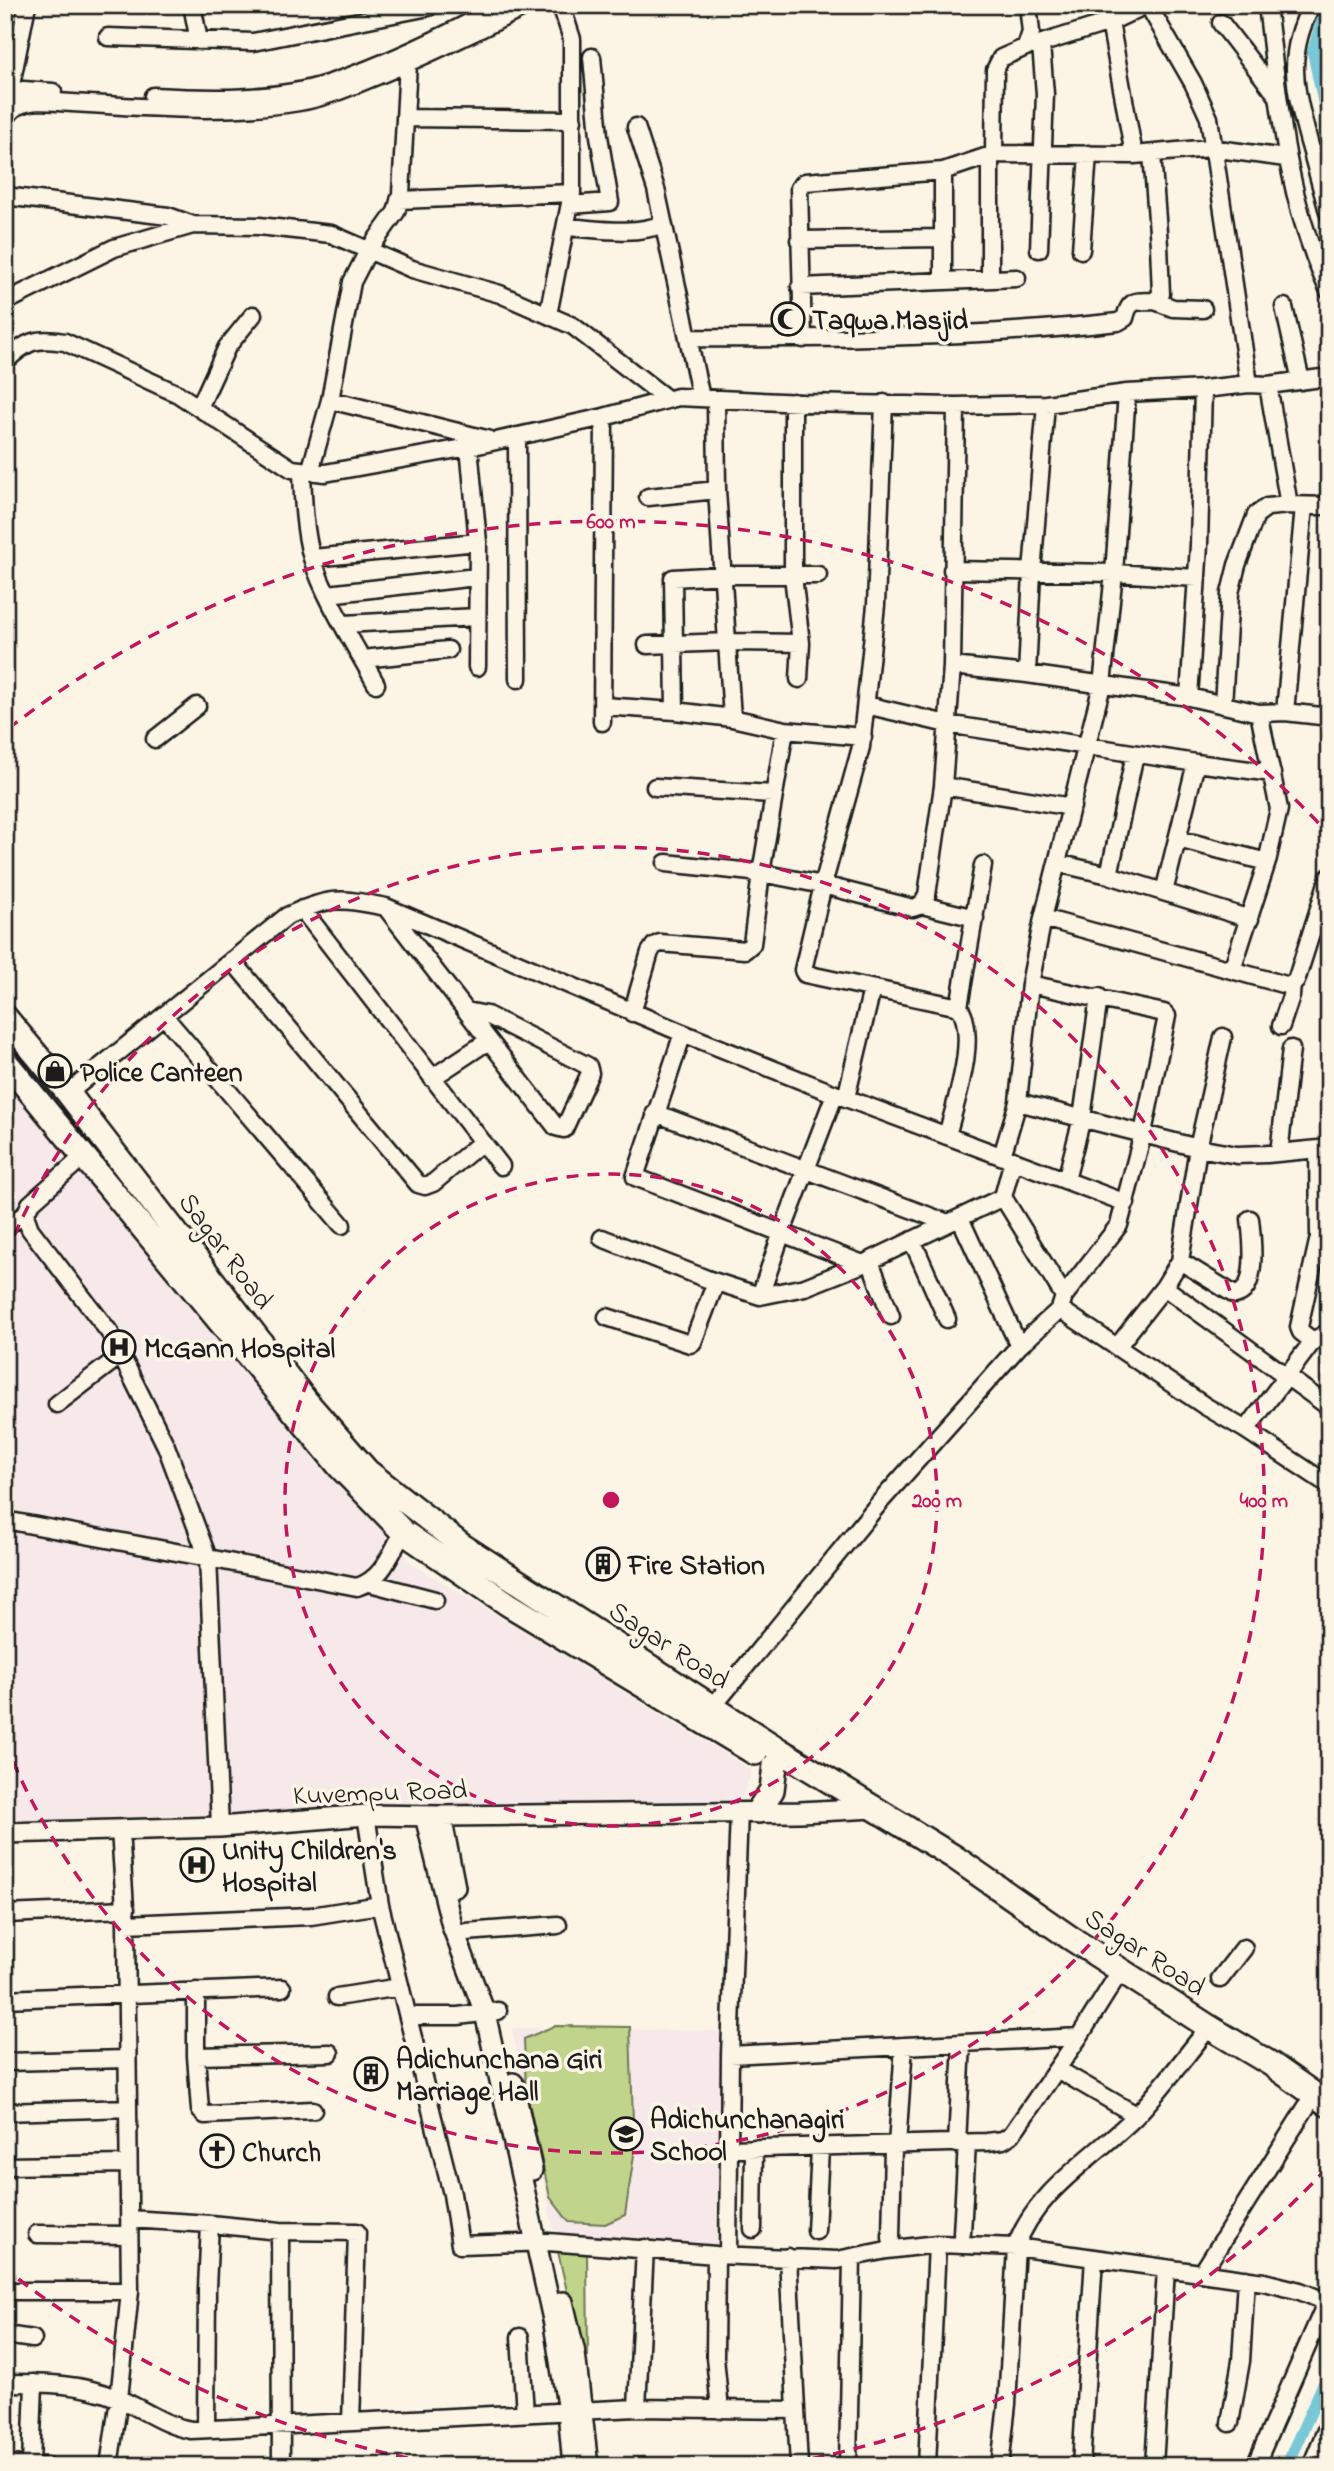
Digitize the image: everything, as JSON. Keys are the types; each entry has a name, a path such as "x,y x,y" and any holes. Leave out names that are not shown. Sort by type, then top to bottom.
{"highway":[{"name":"Sagar Road","path":"5,1017 68,1093 306,1401 367,1471 461,1545 707,1713 775,1765 954,1857 1069,1937 1271,2064 1318,2106 1329,2122"},
{"name":"Sagar Road","path":"5,1060 332,1458 403,1532 509,1604 707,1713 865,1809 1114,1981 1318,2106"},
{"path":"749,1812 772,1790 775,1765"}],"main road":[{"name":"Kuvempu Road","path":"5,1833 220,1827 366,1815 865,1809"},
{"path":"433,1816 491,2012 541,2242 554,2324 588,2466"},
{"path":"433,1816 452,1926 491,2012"},
{"path":"573,2466 575,2411"}],"street":[{"path":"8,105 13,26 27,5"},
{"path":"192,5 199,41"},
{"path":"8,105 23,90 161,97 282,93 329,83 502,5"},
{"path":"8,105 38,101 186,108 250,107 300,102 337,92 408,63 529,5"},
{"path":"548,315 571,199 572,39 561,5"},
{"path":"1028,5 1033,46 1045,94 1039,249"},
{"path":"1101,5 1110,22 1133,155"},
{"path":"990,279 995,69 1001,58 1110,22 1147,5 1193,83 1209,118 1216,149 1249,384"},
{"path":"1267,5 1286,158 1314,259 1329,291"},
{"path":"1312,5 1303,22 1296,48 1294,85 1329,215"},
{"path":"108,37 253,42 429,6 438,36"},
{"path":"1221,23 1276,94"},
{"path":"399,200 571,199 610,202 599,136 593,57"},
{"path":"376,684 328,594 313,558 304,522 306,472 330,400 352,282 368,251 396,212 399,200 408,63"},
{"path":"405,118 573,121"},
{"path":"636,127 656,189 688,338 708,398 724,575 732,718"},
{"path":"803,339 799,240 801,184 943,171 992,154 1133,155 1216,149 1286,158"},
{"path":"1152,153 1161,294 1155,301"},
{"path":"1081,250 1087,154"},
{"path":"943,171 943,281"},
{"path":"5,195 168,216 193,225"},
{"path":"566,227 629,231 648,230 663,224"},
{"path":"5,302 114,248 193,225 259,226 331,234 412,269 500,294 573,326 667,399"},
{"path":"799,240 944,239"},
{"path":"800,287 1017,278"},
{"path":"688,338 894,337 1071,327 1118,322 1125,318 1128,305 1132,302 1155,301 1173,308 1203,309"},
{"path":"1284,307 1301,381"},
{"path":"199,408 228,346 253,315"},
{"path":"7,356 29,342 47,339 65,342 178,394 277,460 306,472 325,473 469,447 604,417 678,397 793,402 1046,404 1127,393 1268,385 1329,377"},
{"path":"1268,385 1296,505 1285,712"},
{"path":"1189,698 1197,578 1203,389"},
{"path":"1127,393 1114,573 1102,685 1043,918 1030,984 1018,1102 1007,1158 1003,1197 1062,1303 1117,1347 1329,1485"},
{"path":"330,400 495,441"},
{"path":"793,402 793,576 801,643 799,679"},
{"path":"884,403 876,605 863,737 803,970 805,974 959,1007"},
{"path":"1027,674 1032,572 1046,404"},
{"path":"922,905 927,895 943,786 952,666 956,405"},
{"path":"604,417 603,714 676,711 732,718 785,730 863,737"},
{"path":"517,436 519,679"},
{"path":"469,447 478,542 477,667"},
{"path":"648,497 717,490"},
{"path":"1223,705 1230,593 1237,565 1256,516 1267,507 1329,506"},
{"path":"313,558 478,542"},
{"path":"952,570 1114,573 1197,578"},
{"path":"676,711 673,578 818,575"},
{"path":"328,594 476,577"},
{"path":"344,624 477,617"},
{"path":"647,645 801,643"},
{"path":"362,659 448,650"},
{"path":"952,666 1027,674 1189,698 1259,713 1285,712 1326,718 1329,721"},
{"path":"866,705 947,724 1272,774"},
{"path":"155,739 197,706"},
{"path":"1231,970 1267,862 1279,809 1259,713"},
{"path":"632,1013 654,946 660,943 745,950 752,944 785,730"},
{"path":"1110,875 1135,754"},
{"path":"1164,892 1196,763"},
{"path":"943,786 1072,807"},
{"path":"655,787 774,794"},
{"path":"1178,839 1267,862"},
{"path":"666,863 761,873 823,885 913,908 922,905 975,918"},
{"path":"1057,863 1110,875 1250,919"},
{"path":"947,1136 967,1044 966,1022 959,1007 983,865"},
{"path":"1043,918 1286,985 1296,981 1329,877"},
{"path":"68,1093 287,916 314,903 345,899 386,907 632,1013 841,1096 1126,1203"},
{"path":"386,907 488,1041 556,1127 564,1129 590,1073 588,1066 487,1015 466,1011"},
{"path":"302,909 501,1166"},
{"path":"232,960 418,1184 425,1186 433,1183 482,1142"},
{"path":"707,1713 880,1502 1019,1346 1062,1303 1119,1225 1168,1019 1164,1013 1030,984"},
{"path":"1281,1026 1288,1008 1292,984"},
{"path":"760,1296 805,1171 841,1096 872,989"},
{"path":"1066,1180 1082,1118 1099,997"},
{"path":"164,1016 342,1224"},
{"path":"683,1033 635,1177 866,1263 891,1316"},
{"path":"1117,1347 1164,1287 1180,1261 1198,1148 1223,1037"},
{"path":"432,1078 488,1041"},
{"path":"1279,1153 1291,1049"},
{"path":"1018,1102 1198,1148 1237,1155 1323,1149 1319,1237 1299,1327 1301,1332 1313,1341"},
{"path":"655,1113 805,1171 954,1221 1019,1346"},
{"path":"5,1226 25,1215 30,1204 85,1155"},
{"path":"602,1238 760,1296 805,1287 866,1263 1003,1197"},
{"path":"25,1215 30,1229 110,1334 121,1354 166,1446 208,1558 220,1827"},
{"path":"1180,1261 1235,1295 1242,1294 1247,1287 1252,1266 1251,1219"},
{"path":"912,1240 947,1319"},
{"path":"607,1317 691,1344 716,1282"},
{"path":"1164,1287 1329,1407"},
{"path":"1246,1430 1313,1341 1325,1334 1329,1335"},
{"path":"57,1404 121,1354"},
{"path":"5,1520 358,1587 370,1583 380,1573 403,1532"},
{"path":"370,1583 435,1600"},
{"path":"720,2410 715,2357 730,2149 730,2055 749,1812"},
{"path":"366,1815 380,1905 452,2194 460,2245 541,2242 788,2258 852,2258 887,2250 937,2244 1016,2247 1247,2279 1300,2291 1327,2303 1255,2466"},
{"path":"109,2466 130,2291 126,1917 120,1829"},
{"path":"5,1914 126,1917 311,1916 380,1905"},
{"path":"466,1932 558,1925"},
{"path":"1220,1979 1244,1948"},
{"path":"730,2149 895,2146 1003,2140 1012,2134 1114,1981"},
{"path":"338,1997 400,1987"},
{"path":"5,1999 282,1988"},
{"path":"196,1991 196,2056 200,2110 205,2115 313,2110"},
{"path":"409,2016 458,2016 491,2012"},
{"path":"1000,2466 1007,2404 1016,2247 1022,2230 1039,2204 1136,2115 1202,2036"},
{"path":"730,2055 1079,2037"},
{"path":"962,2043 962,2233"},
{"path":"891,2238 895,2146 904,2046"},
{"path":"196,2056 330,2053"},
{"path":"5,2062 127,2059"},
{"path":"1057,2069 1136,2115"},
{"path":"1202,2273 1318,2106"},
{"path":"5,2112 128,2108"},
{"path":"753,2229 754,2148"},
{"path":"816,2231 820,2148"},
{"path":"5,2166 128,2164"},
{"path":"205,2429 210,2224"},
{"path":"37,2234 210,2224 280,2231 357,2232 351,2422"},
{"path":"280,2231 281,2466"},
{"path":"927,2466 937,2244"},
{"path":"637,2408 645,2248"},
{"path":"788,2258 799,2466"},
{"path":"848,2466 852,2258"},
{"path":"1081,2466 1094,2258"},
{"path":"1154,2466 1166,2269"},
{"path":"1230,2423 1241,2361 1247,2279"},
{"path":"5,2291 130,2291"},
{"path":"5,2336 33,2339"},
{"path":"520,2337 525,2413"},
{"path":"5,2383 79,2386 119,2399 181,2429 637,2408 795,2410"},
{"path":"5,2464 36,2465 34,2383"},
{"path":"1311,2466 1329,2423"}],"shaded area":[{"name":"McGann Hospital","path":"5,1074 40,1111 411,1563 752,1770 742,1799 632,1805 231,1813 5,1821"},
{"name":"Adichunchanagiri School","path":"512,2028 721,2031 716,2251 555,2237"}],"green space":[{"path":"554,2026 630,2027 634,2155 625,2215 605,2224 569,2222 550,2197 526,2090 524,2039"},
{"path":"557,2247 587,2249 588,2356 582,2358"}],"waterway":[{"path":"1329,10 1321,24 1313,52 1329,128"},
{"path":"1286,2466 1329,2372"}],"place":[{"name":"Taqwa Masjid","path":"788,319"},
{"name":"Police Canteen","path":"55,1071"},
{"name":"McGann Hospital","path":"119,1347"},
{"name":"Fire Station","path":"603,1564"},
{"name":"Unity Children's Hospital","path":"197,1865"},
{"name":"Adichunchana Giri Marriage Hall","path":"371,2074"},
{"name":"Adichunchanagiri School","path":"626,2134"},
{"name":"Church","path":"217,2151"}]}
